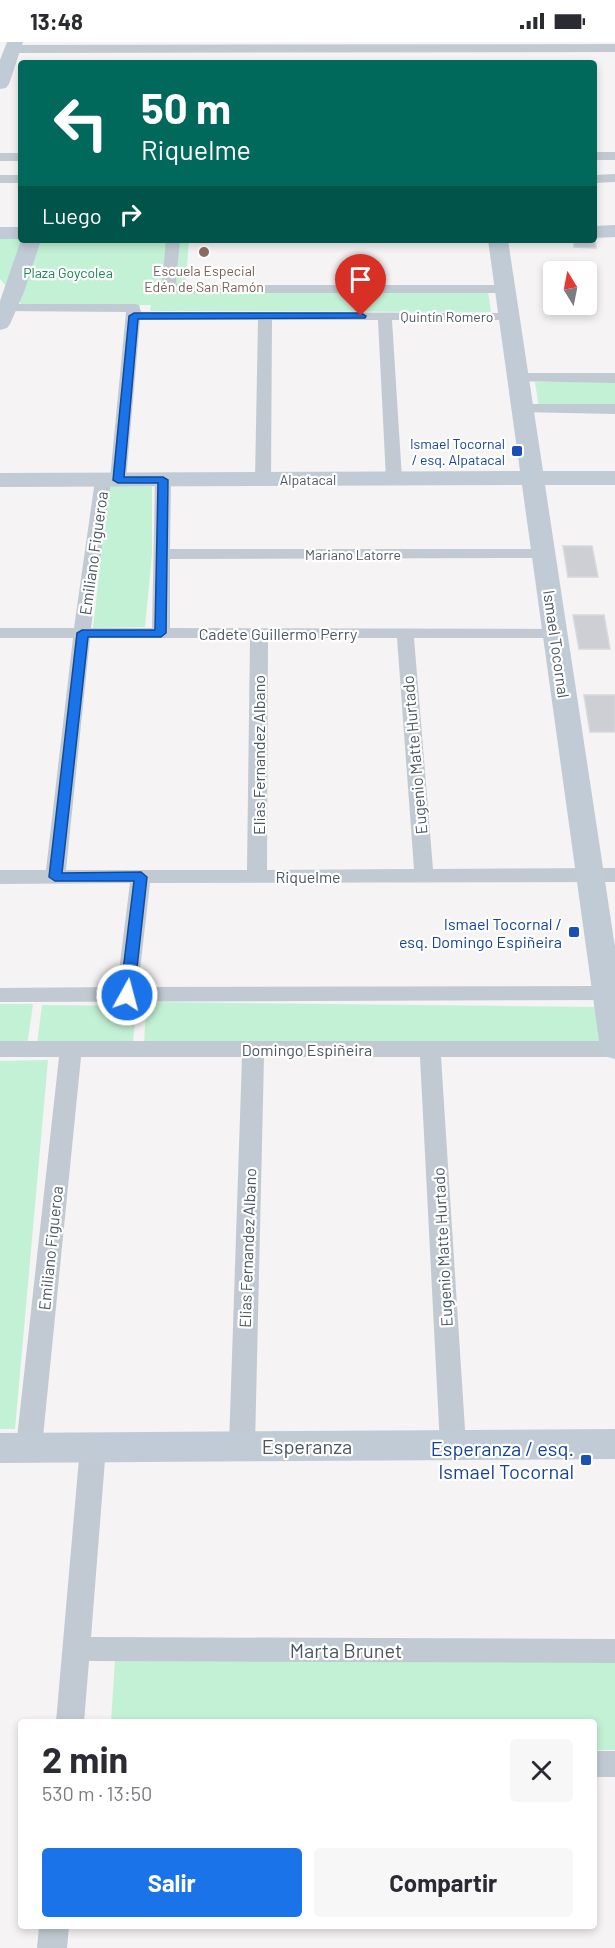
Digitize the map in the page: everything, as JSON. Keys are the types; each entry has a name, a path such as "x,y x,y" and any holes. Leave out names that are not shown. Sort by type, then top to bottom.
{"street":[{"path":"0,84 14,45 122,49 146,45 202,48 254,45 469,45 615,48"},
{"path":"469,45 472,60"},
{"path":"201,60 202,48"},
{"path":"120,60 122,49"},
{"path":"597,153 615,156"},
{"path":"0,157 18,157"},
{"path":"597,178 615,178"},
{"path":"0,179 18,179"},
{"path":"597,231 615,231"},
{"path":"0,233 18,233"},
{"path":"2,311 14,292 29,243"},
{"name":"Quintín Romero","path":"173,243 169,285 175,289 505,289"},
{"name":"Ismael Tocornal","path":"498,243 556,633 603,875 607,993 615,1048"},
{"name":"Quintín Romero","path":"2,311 266,316 509,316"},
{"name":"Emiliano Figueroa","path":"55,877 82,633 111,480 134,312"},
{"path":"263,479 266,316"},
{"path":"385,316 394,479"},
{"path":"519,378 615,378"},
{"path":"523,409 615,409"},
{"name":"Alpatacal","path":"0,480 615,478"},
{"path":"161,633 163,480"},
{"name":"Mariano Latorre","path":"162,554 545,554"},
{"name":"Cadete Guillermo Perry","path":"0,633 556,633"},
{"name":"Elias Fernandez Albano","path":"257,876 259,633"},
{"name":"Eugenio Matte Hurtado","path":"405,633 424,876"},
{"name":"Riquelme","path":"0,877 603,875"},
{"path":"127,995 141,877"},
{"path":"0,995 607,993"},
{"name":"Domingo Espiñeira","path":"0,1049 615,1048"},
{"name":"Emiliano Figueroa","path":"14,1448 71,1049"},
{"name":"Elias Fernandez Albano","path":"242,1446 253,1049"},
{"name":"Eugenio Matte Hurtado","path":"430,1049 453,1445"},
{"name":"Esperanza","path":"14,1448 615,1444"},
{"path":"70,1719 93,1447"},
{"name":"Marta Brunet","path":"76,1649 615,1651"},
{"path":"597,1764 615,1764"},
{"path":"52,1948 54,1929"}],"green space":[{"name":"Plaza Goycolea","path":"0,238 18,238 18,243 189,243 185,290 488,291 491,312 150,311 151,305 22,305 0,279"},
{"path":"615,381 615,407 539,408 535,382"},
{"path":"109,486 152,487 152,554 145,627 93,628"},
{"path":"146,1002 598,1007 600,1043 144,1047"},
{"path":"0,1004 33,1004 27,1046 0,1046"},
{"path":"42,1005 136,1006 133,1044 37,1044"},
{"path":"48,1060 15,1429 0,1429 0,1061"},
{"path":"615,1659 615,1750 597,1750 597,1719 111,1719 115,1660"}],"building":[{"path":"574,243 596,243 596,248 574,247"},
{"path":"563,546 592,546 598,577 568,577"},
{"path":"573,615 604,615 610,649 579,649"},
{"path":"584,695 615,695 615,732 590,732"}],"place":[{"name":"Escuela Especial Edén de San Ramón","path":"204,252"},
{"name":"Ismael Tocornal / esq. Alpatacal","path":"517,451"},
{"name":"Ismael Tocornal / esq. Domingo Espiñeira","path":"574,932"},
{"name":"Esperanza / esq. Ismael Tocornal","path":"586,1460"}],"route":[{"path":"127,995 141,877 55,877 82,633 161,633 163,480 118,480 134,316 361,316"}]}
